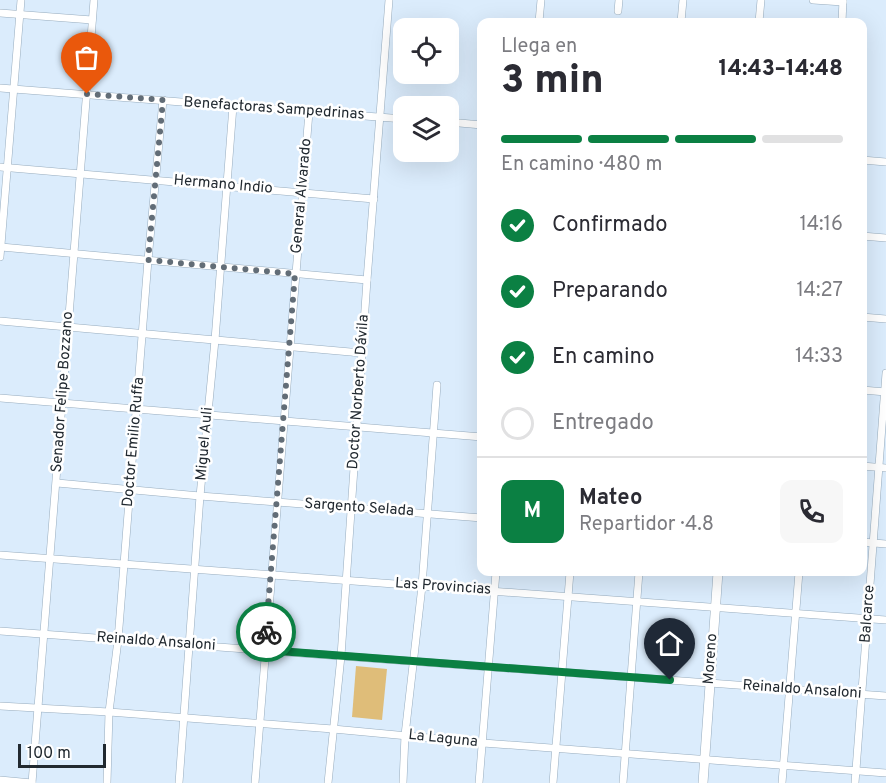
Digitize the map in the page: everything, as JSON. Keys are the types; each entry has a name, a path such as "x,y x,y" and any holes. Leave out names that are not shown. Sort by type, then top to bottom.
{"street":[{"path":"0,257 4,167 14,89 21,0"},
{"name":"Senador Felipe Bozzano","path":"32,783 94,0"},
{"name":"Doctor Norberto Dávila","path":"328,783 341,656 389,0"},
{"path":"539,18 541,0"},
{"path":"618,11 620,0"},
{"path":"681,18 683,0"},
{"path":"759,18 761,0"},
{"path":"813,0 843,1 842,18"},
{"path":"0,12 92,20"},
{"name":"Benefactoras Sampedrinas","path":"0,88 393,118"},
{"name":"Doctor Emilio Ruffa","path":"107,783 109,712 118,640 163,100"},
{"name":"Miguel Auli","path":"179,783 200,496 233,106"},
{"name":"General Alvarado","path":"255,783 309,112"},
{"path":"459,124 477,125"},
{"path":"867,160 886,162"},
{"name":"Hermano Indio","path":"4,167 374,199"},
{"path":"867,236 886,238"},
{"path":"1,247 367,280"},
{"path":"867,317 886,319"},
{"path":"0,321 362,353"},
{"name":"Balcarce","path":"855,783 873,543 882,467 886,373"},
{"path":"403,783 405,735 422,586 437,385"},
{"path":"867,390 885,392"},
{"path":"0,398 477,437"},
{"path":"867,466 882,467"},
{"name":"Sargento Selada","path":"57,483 477,518"},
{"path":"867,542 886,544"},
{"name":"Las Provincias","path":"0,555 886,620"},
{"path":"479,783 496,576"},
{"path":"553,783 570,576"},
{"path":"623,783 639,576"},
{"name":"Moreno","path":"703,783 718,576"},
{"path":"782,783 799,576"},
{"name":"Reinaldo Ansaloni","path":"0,631 886,696"},
{"name":"La Laguna","path":"0,706 109,712 555,749 886,773"},
{"path":"0,780 32,783"}],"shaded area":[{"path":"356,666 387,669 382,720 352,717"}],"way so far":[{"path":"87,94 163,100 148,260 295,274 266,632"}],"route":[{"path":"266,632 265,650 670,680"}]}
